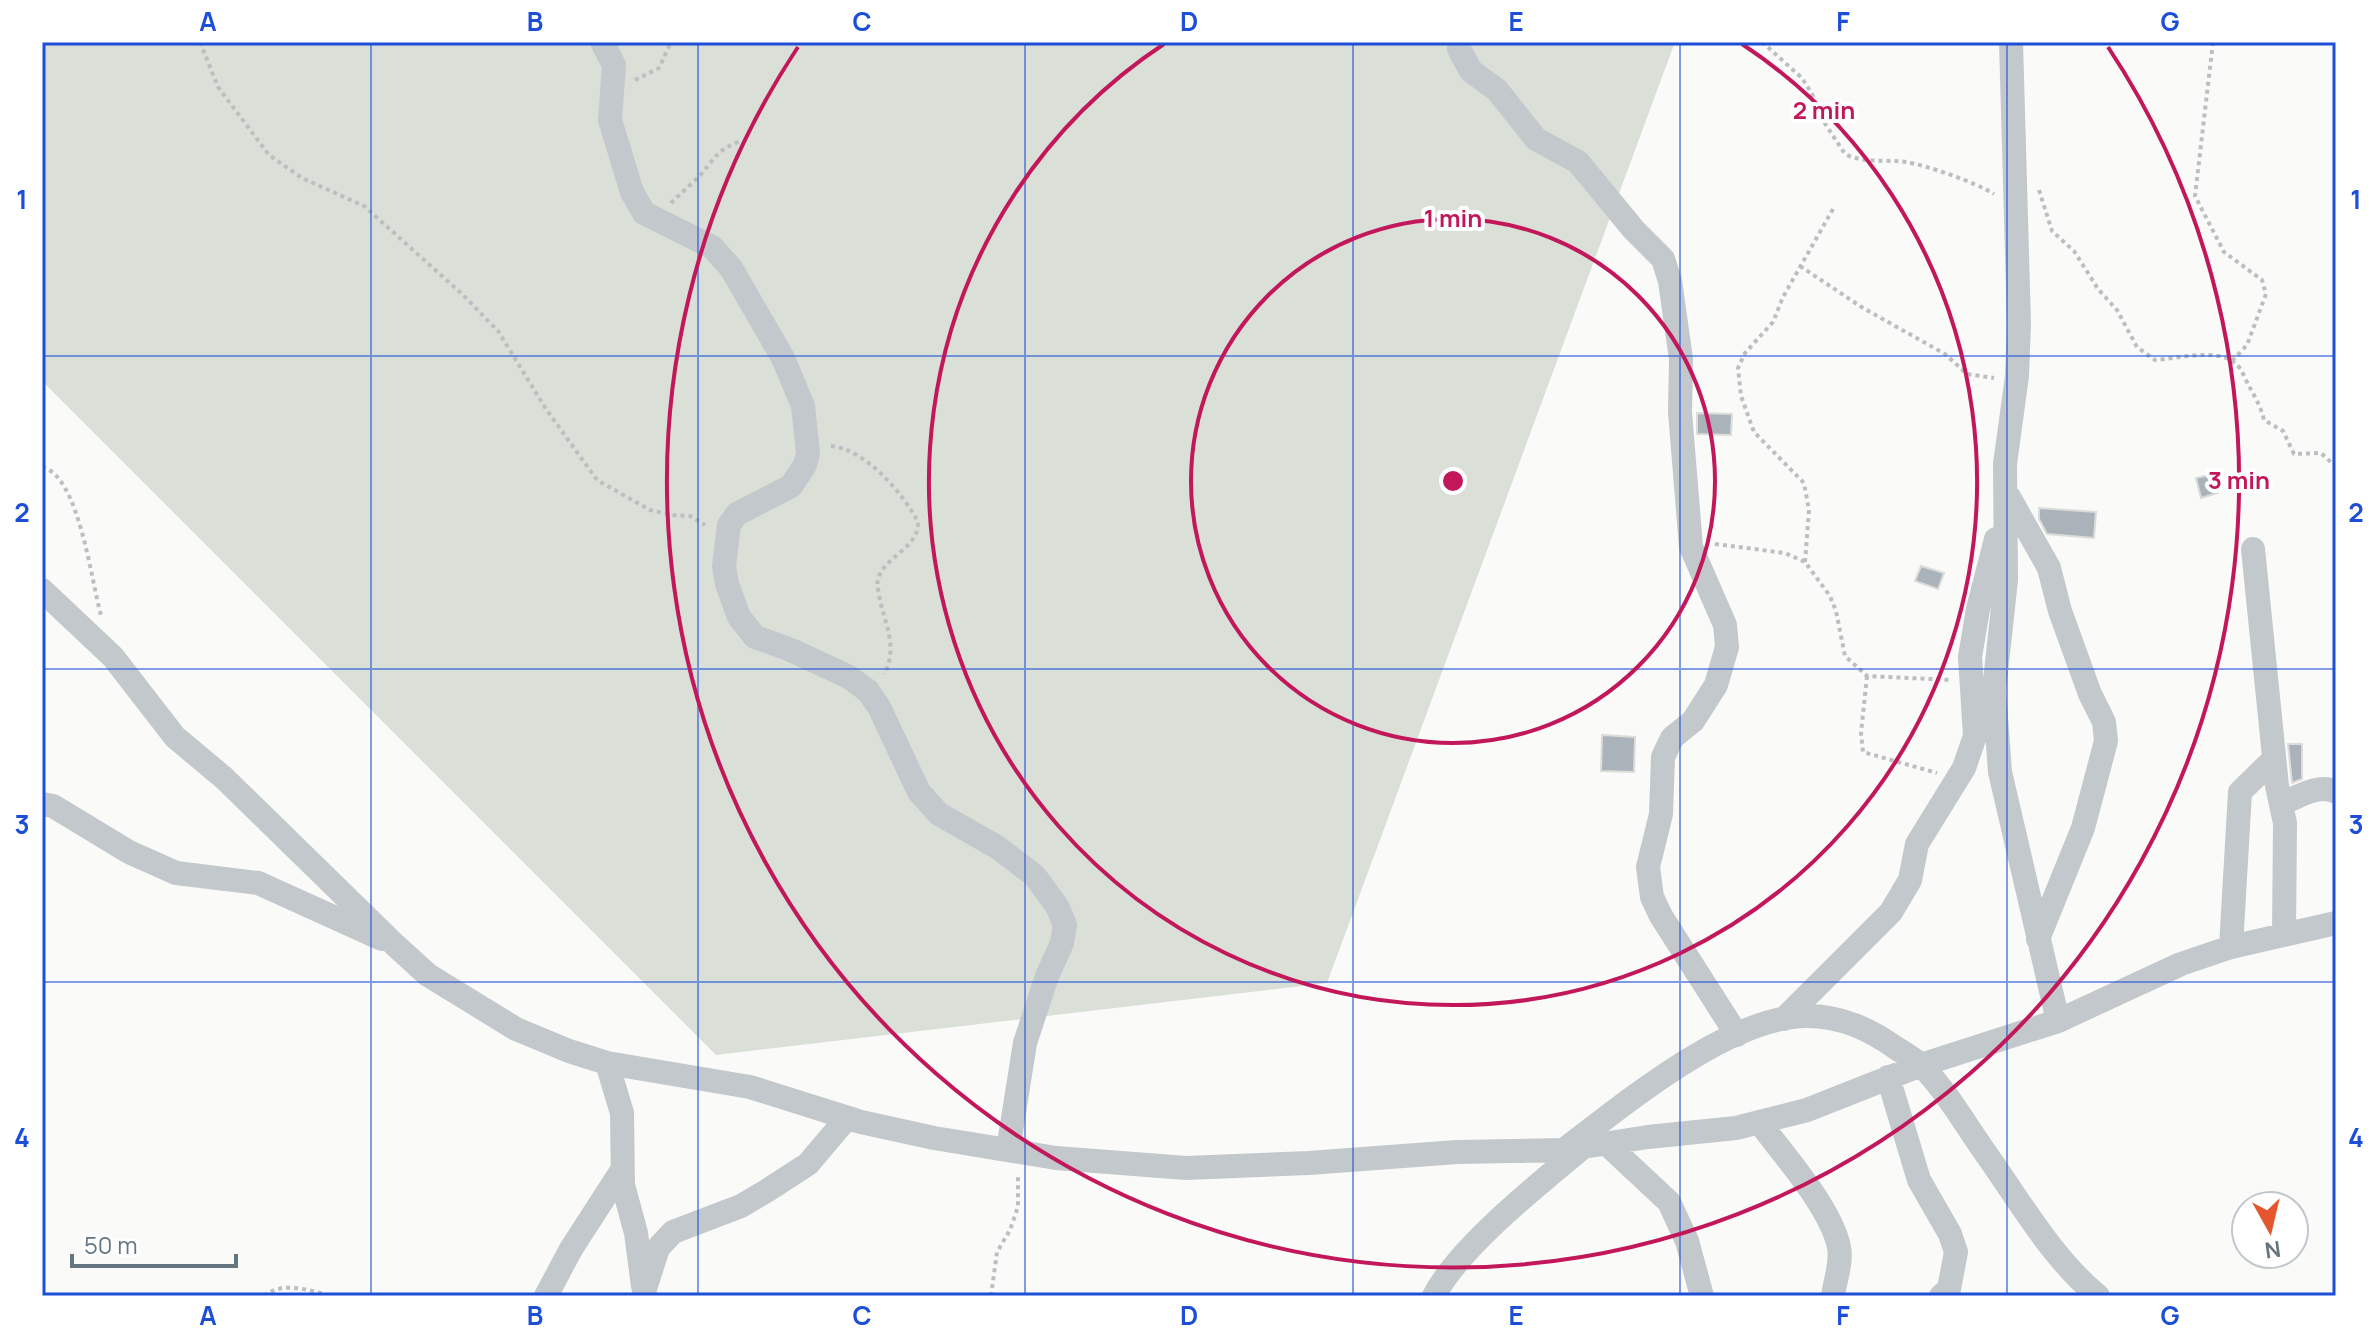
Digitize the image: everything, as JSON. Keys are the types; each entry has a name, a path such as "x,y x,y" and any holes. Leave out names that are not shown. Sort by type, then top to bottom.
{"street":[{"path":"602,42 614,65 610,120 632,192 644,213 712,247 731,268 783,358 803,406 807,445 805,465 791,486 737,514 729,525 724,566 739,617 755,637 849,677 868,691 879,707 919,792 939,814 997,847 1035,876 1057,906 1065,925 1062,943 1047,976 1025,1043 1013,1151"},
{"path":"1459,42 1459,49 1471,71 1497,90 1536,139 1578,162 1634,230 1663,259 1670,281 1681,359 1680,412 1690,541 1725,625 1727,647 1716,685 1693,721 1672,738 1663,757 1661,814 1648,867 1652,897 1661,916 1737,1035"},
{"path":"1784,1019 1862,943 1898,902 1910,880 1917,844 1958,779 1974,742 1970,657 1978,609 1994,551 2016,380 2019,324 2011,42"},
{"path":"2005,464 2006,580 1994,690 2000,772 2058,1021"},
{"path":"2006,491 2049,568 2060,611 2090,694 2104,722 2106,741 2083,828 2038,939"},
{"path":"2253,549 2274,759 2285,823 2284,934"},
{"path":"42,590 113,657 175,737 224,778 395,945 428,975 516,1029 607,1063 750,1087 847,1118 934,1138 1056,1158 1186,1168 1309,1163 1457,1152 1573,1149 1736,1128 1807,1110 1921,1065 2058,1021 2181,964 2231,947 2336,923"},
{"path":"2231,947 2240,792 2274,759"},
{"path":"2281,804 2320,788 2336,792"},
{"path":"42,804 53,806 129,852 176,873 258,883 395,945"},
{"path":"1434,1296 1471,1249 1573,1149 1638,1094 1712,1046 1784,1019 1806,1016 1834,1018 1869,1029 1921,1065 2035,1227 2098,1296"},
{"path":"607,1063 622,1113 623,1185 636,1233 644,1294"},
{"path":"1888,1077 1919,1180 1950,1234 1956,1252 1949,1289 1941,1296"},
{"path":"644,1294 658,1248 673,1232 741,1206 808,1164 847,1118"},
{"path":"1759,1122 1809,1189 1832,1227 1839,1249 1833,1296"},
{"path":"1608,1145 1669,1202 1687,1241 1702,1296"},
{"path":"546,1296 571,1249 622,1170"}],"path":[{"path":"200,42 218,87 269,155 302,178 364,206 462,294 498,331 546,409 597,480 650,510 700,520 726,542"},
{"path":"611,92 659,68 671,42"},
{"path":"1762,42 1802,78 1820,116 1845,154 1873,162 1914,164 1983,187 2017,207"},
{"path":"2213,42 2195,196 2224,252 2262,280 2266,294 2253,335 2232,361"},
{"path":"655,219 701,173 711,158 727,146 741,141"},
{"path":"2038,187 2052,231 2074,251 2098,289 2117,310 2137,347 2155,360 2182,355 2232,361 2238,365 2256,396 2264,420 2283,431 2294,454 2321,453 2336,467"},
{"path":"1805,562 1809,510 1804,483 1754,432 1741,396 1738,368 1745,353 1773,322 1800,266 1833,209"},
{"path":"1800,266 1863,308 1945,354 1967,374 2016,380"},
{"path":"807,445 837,447 855,453 874,465 918,522 917,532 900,554 885,566 877,582 884,622 892,640 892,652 878,686 879,707"},
{"path":"42,467 51,469 61,478 78,516 102,620"},
{"path":"1690,541 1785,553 1805,562 1830,596 1845,656 1867,676 1970,681"},
{"path":"1867,676 1867,699 1861,733 1863,752 1958,779"},
{"path":"991,1296 997,1252 1010,1230 1018,1207 1013,1151"},
{"path":"264,1296 280,1288 331,1296"}],"shaded area":[{"path":"42,42 1675,42 1327,983 716,1055 42,381"}],"building":[{"path":"1697,413 1732,414 1731,435 1697,434"},
{"path":"2214,474 2218,493 2201,498 2196,478"},
{"path":"2039,508 2096,512 2094,538 2047,534 2039,519"},
{"path":"1921,566 1944,573 1938,589 1915,581"},
{"path":"1602,735 1635,737 1634,772 1601,771"},
{"path":"2288,744 2302,744 2302,779 2292,783"}]}
